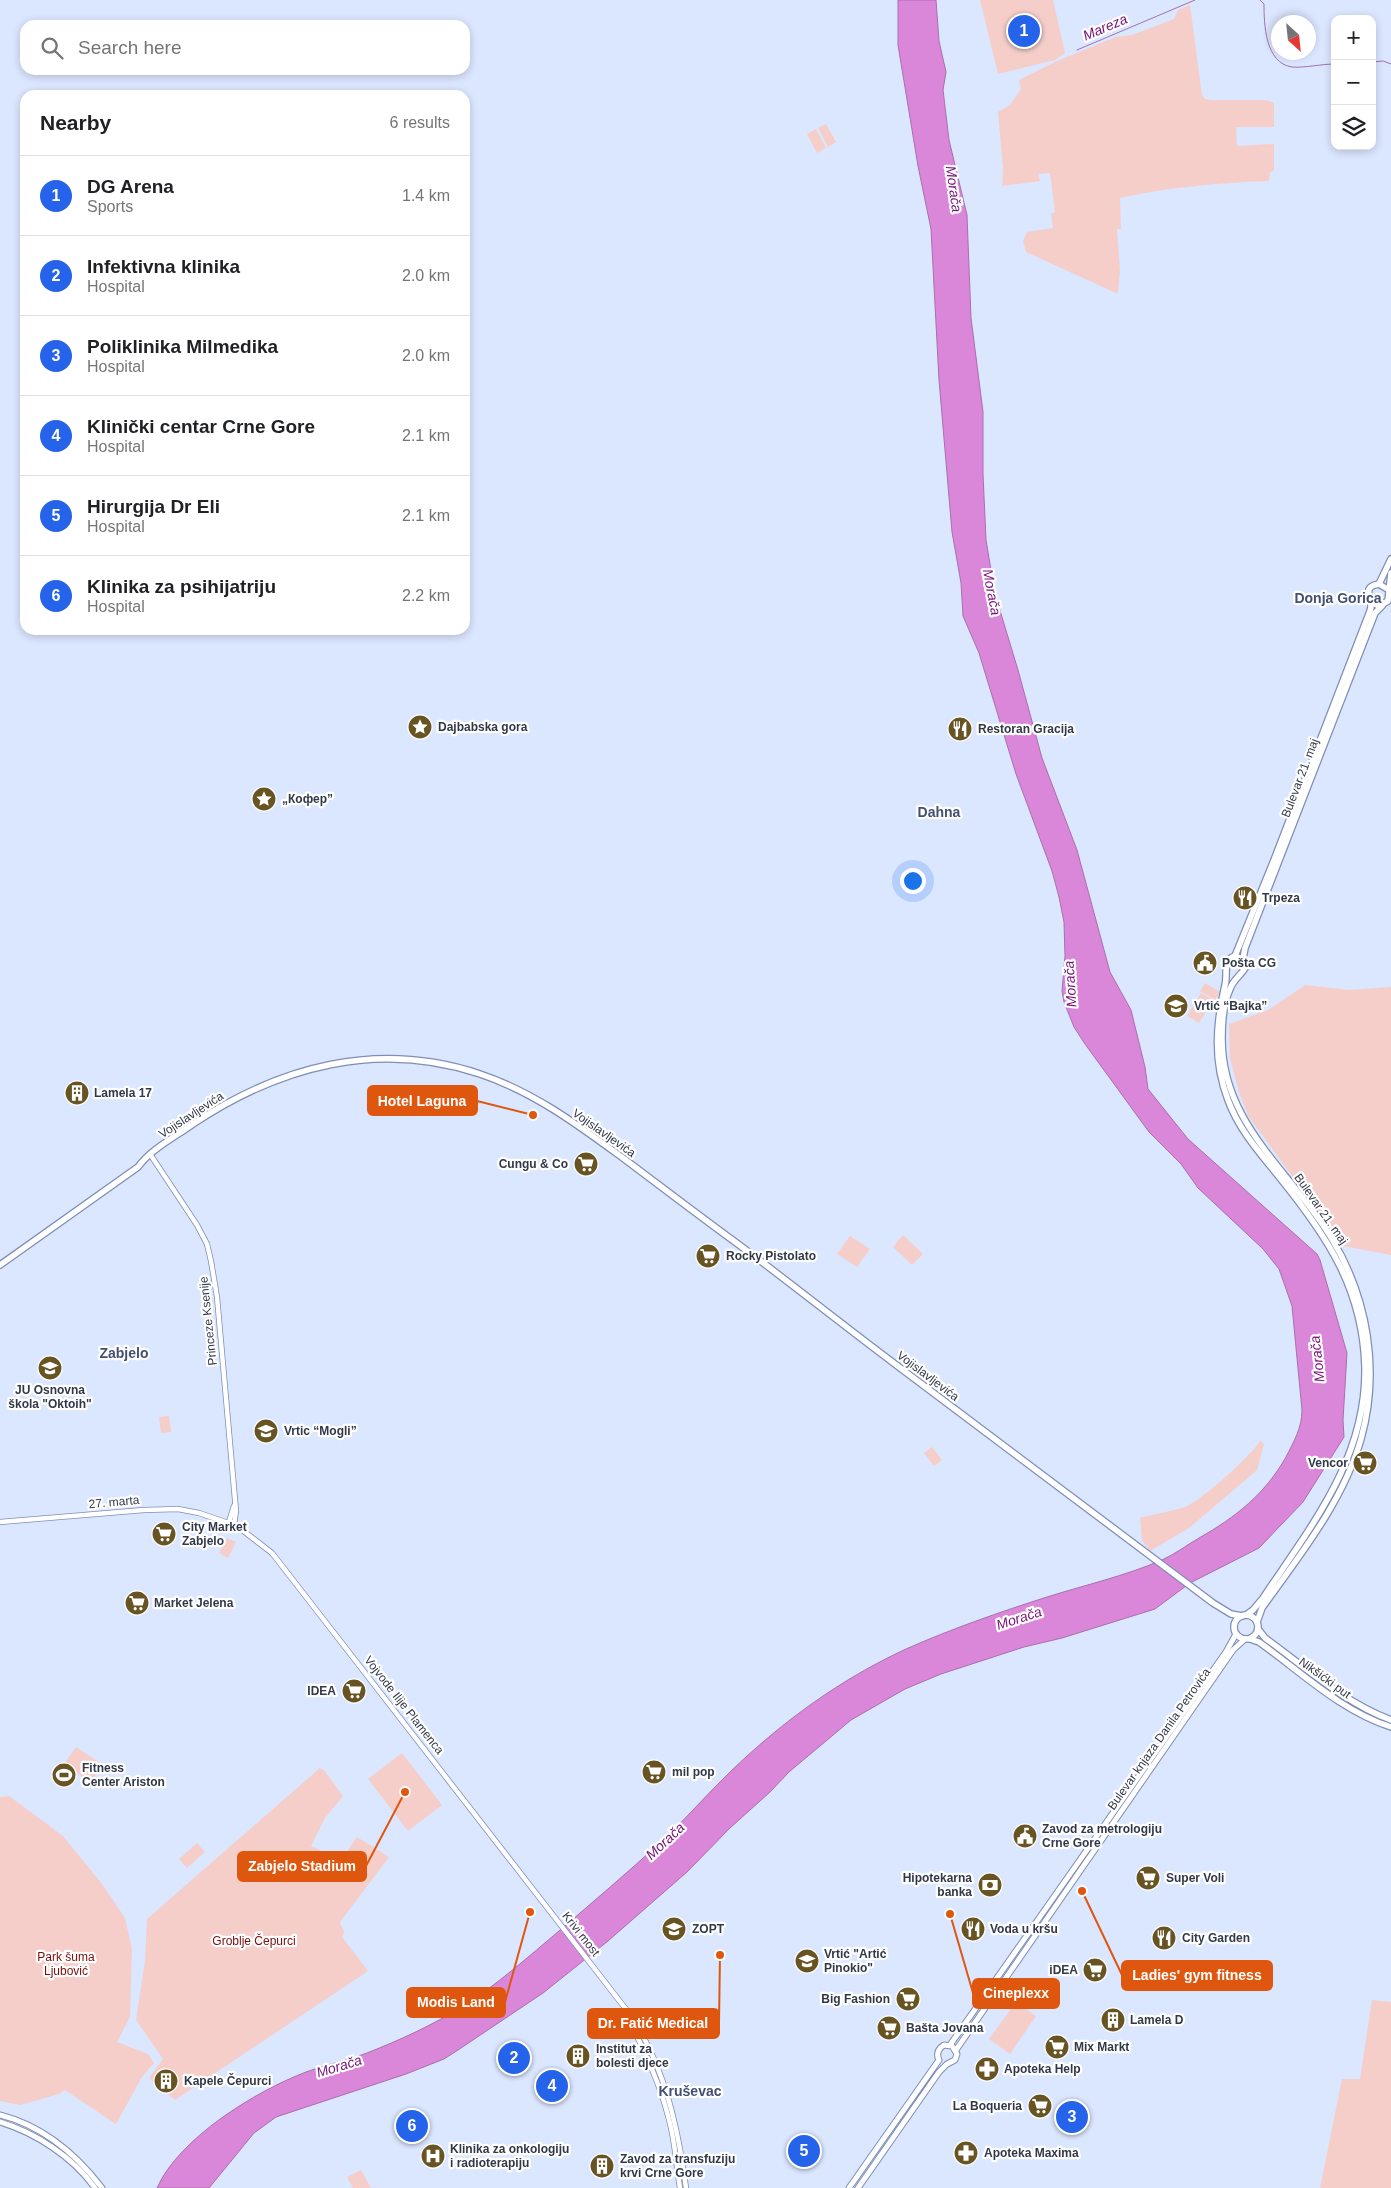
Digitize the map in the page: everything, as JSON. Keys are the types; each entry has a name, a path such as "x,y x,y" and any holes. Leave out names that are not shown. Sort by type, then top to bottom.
{"main road":[{"name":"Bulevar 21. maj","path":"1244,1616 1253,1610 1263,1598 1309,1529 1342,1473 1356,1438 1364,1388 1362,1335 1350,1287 1330,1246 1305,1209 1249,1139 1227,1099 1220,1073 1217,1042 1219,1012 1227,961 1235,956 1365,624 1371,602 1368,598 1369,590 1374,585 1379,584 1391,559"},
{"name":"Bulevar 21. maj","path":"1257,1622 1262,1608 1315,1533 1347,1476 1361,1439 1366,1418 1370,1385 1370,1358 1367,1333 1359,1298 1337,1248 1306,1201 1252,1134 1234,1100 1224,1062 1222,1028 1228,992 1245,968 1243,959 1250,934 1316,764 1376,613 1389,599 1391,573"},
{"path":"1379,584 1389,590"},
{"path":"1371,602 1376,606 1382,606"},
{"path":"1235,956 1243,959"},
{"path":"1227,970 1232,974 1239,974"},
{"name":"Vojislavljevića","path":"0,1265 138,1167 143,1159 211,1112 274,1080 317,1067 361,1060 407,1060 458,1068 492,1079 528,1094 599,1140 1221,1609"},
{"path":"1309,1529 1315,1533"},
{"path":"1221,1609 1231,1614 1252,1617 1257,1622 1258,1629 1255,1635 1247,1639 1235,1630 1221,1609"},
{"path":"1235,1630 1236,1620 1244,1616"},
{"name":"Nikšićki put","path":"1258,1629 1265,1638 1352,1701 1372,1713 1391,1720"},
{"name":"Bulevar knjaza Danila Petrovića","path":"849,2188 939,2060 939,2049 944,2045 950,2045 1226,1652 1235,1630"},
{"name":"Bulevar knjaza Danila Petrovića","path":"858,2188 947,2064 955,2060 956,2050 1233,1650 1247,1639"},
{"name":"Nikšićki put","path":"1247,1639 1259,1642 1356,1712 1391,1727"},
{"path":"950,2045 956,2050"},
{"path":"939,2060 947,2064"},
{"path":"0,2116 40,2132 60,2144 86,2167 102,2188"},
{"path":"0,2122 36,2137 80,2171 95,2188"}],"street":[{"name":"Princeze Ksenije","path":"150,1154 194,1219 207,1244 211,1261 217,1297 235,1502 236,1517 232,1523"},
{"name":"27. marta","path":"0,1522 166,1509 200,1513 232,1523"},
{"name":"Vojvode Ilije Plamenca","path":"232,1523 258,1540 283,1566 551,1912"},
{"name":"Krivi most","path":"551,1912 624,2007"},
{"path":"624,2007 663,2097 673,2136 680,2188"},
{"path":"624,2007 649,2045 667,2092 678,2135 686,2188"}],"green space":[{"path":"980,0 1053,0 1065,53 1055,60 998,74"},
{"path":"1190,5 1202,95 1205,99 1267,100 1274,103 1274,127 1236,127 1237,146 1274,144 1274,171 1270,172 1269,181 1194,186 1120,198 1121,229 1117,229 1120,271 1118,292 1116,293 1026,252 1023,241 1027,232 1053,228 1051,214 1055,212 1050,173 1038,174 1040,181 1002,186 1003,167 998,112 1010,105 1021,89 1019,80 1057,61 1116,37 1132,35 1174,19 1178,10"},
{"path":"826,124 836,142 828,147 818,128"},
{"path":"816,129 826,148 817,153 807,134"},
{"path":"1205,983 1220,992 1215,1000 1200,991"},
{"path":"1305,985 1349,990 1391,987 1391,1255 1343,1246 1249,1117 1240,1095 1230,1059 1229,1024 1268,1010"},
{"path":"1201,993 1213,1000 1199,1023 1187,1016"},
{"path":"903,1235 923,1254 912,1265 893,1247"},
{"path":"850,1236 870,1249 857,1267 837,1254"},
{"path":"169,1416 171,1432 161,1433 159,1417"},
{"path":"1260,1441 1264,1444 1257,1470 1189,1528 1150,1551 1142,1540 1140,1518 1179,1509 1193,1503 1236,1467"},
{"path":"932,1447 942,1460 934,1466 924,1453"},
{"path":"227,1538 236,1542 228,1558 219,1553"},
{"path":"76,1747 103,1765 91,1782 64,1764"},
{"path":"402,1753 442,1805 408,1831 368,1779"},
{"name":"Groblje Čepurci","path":"320,1768 324,1770 343,1796 325,1818 311,1846 341,1860 357,1837 389,1857 340,1922 344,1932 342,1937 368,1971 175,2100 149,2078 163,2059 136,2020 145,1961 147,1919"},
{"name":"Park šuma Ljubović","path":"9,1796 63,1836 102,1884 125,1918 132,1949 130,2017 117,2042 148,2054 154,2063 142,2077 116,2124 65,2090 59,2094 20,2105 0,2101 0,1797"},
{"path":"197,1843 205,1852 187,1868 179,1859"},
{"path":"1372,2000 1391,2002 1391,2188 1320,2188 1342,2079 1360,2079"},
{"path":"1016,2002 1036,2016 1010,2054 989,2039"},
{"path":"361,2170 371,2188 353,2188 347,2177"}],"water":[{"name":"Morača","path":"898,0 936,0 939,41 946,72 943,90 949,140 967,215 971,318 983,412 986,540 995,594 1042,758 1077,850 1110,972 1131,1010 1145,1067 1148,1089 1188,1139 1317,1254 1320,1260 1347,1353 1343,1420 1344,1437 1303,1502 1259,1548 1190,1583 1155,1609 1062,1638 1024,1647 941,1674 905,1689 851,1720 789,1772 687,1872 608,1941 543,1993 444,2059 406,2074 276,2117 254,2133 209,2188 157,2188 168,2169 183,2151 221,2118 243,2104 286,2080 392,2043 440,2020 476,1998 536,1951 598,1898 649,1853 751,1753 814,1702 882,1661 940,1635 1029,1603 1134,1571 1172,1555 1225,1522 1248,1504 1278,1470 1299,1429 1302,1410 1292,1306 1279,1269 1263,1249 1198,1188 1181,1164 1149,1132 1085,1044 1074,1027 1064,1002 1062,991 1065,956 1064,922 1059,897 1052,871 1016,774 979,653 963,616 961,583 952,532 939,380 931,229 918,166 898,45"}],"waterway":[{"name":"Mareza","path":"1077,50 1195,0"},
{"name":"Mareza","path":"1260,0 1264,4 1268,42 1276,58 1283,64 1292,67 1331,64"},
{"name":"Mareza","path":"1376,62 1383,61 1391,64"}],"place":[{"name":"DG Arena","path":"1024,31"},
{"name":"Dajbabska gora","path":"420,727"},
{"name":"Restoran Gracija","path":"960,729"},
{"name":"„Кофер”","path":"264,799"},
{"name":"Trpeza","path":"1245,898"},
{"name":"Pošta CG","path":"1205,963"},
{"name":"Vrtić “Bajka”","path":"1176,1006"},
{"name":"Lamela 17","path":"77,1093"},
{"name":"Hotel Laguna","path":"533,1115"},
{"name":"Cungu & Co","path":"586,1164"},
{"name":"Rocky Pistolato","path":"708,1256"},
{"name":"JU Osnovna škola \"Oktoih\"","path":"50,1368"},
{"name":"Vrtic “Mogli”","path":"266,1431"},
{"name":"Vencor","path":"1365,1463"},
{"name":"City Market Zabjelo","path":"164,1534"},
{"name":"Market Jelena","path":"137,1603"},
{"name":"IDEA","path":"354,1691"},
{"name":"mil pop","path":"654,1772"},
{"name":"Fitness Center Ariston","path":"64,1775"},
{"name":"Zabjelo Stadium","path":"405,1792"},
{"name":"Zavod za metrologiju Crne Gore","path":"1025,1836"},
{"name":"Super Voli","path":"1148,1878"},
{"name":"Hipotekarna banka","path":"990,1885"},
{"name":"Ladies' gym fitness","path":"1082,1891"},
{"name":"Modis Land","path":"530,1912"},
{"name":"Cineplexx","path":"950,1914"},
{"name":"ZOPT","path":"674,1929"},
{"name":"Voda u kršu","path":"973,1929"},
{"name":"City Garden","path":"1164,1938"},
{"name":"Dr. Fatić Medical","path":"720,1955"},
{"name":"Vrtić \"Artić Pinokio\"","path":"807,1961"},
{"name":"iDEA","path":"1095,1970"},
{"name":"Big Fashion","path":"908,1999"},
{"name":"Lamela D","path":"1113,2020"},
{"name":"Bašta Jovana","path":"889,2028"},
{"name":"Mix Markt","path":"1057,2047"},
{"name":"Institut za bolesti djece","path":"578,2056"},
{"name":"Infektivna klinika","path":"514,2058"},
{"name":"Apoteka Help","path":"987,2069"},
{"name":"Kapele Čepurci","path":"166,2081"},
{"name":"Klinički centar Crne Gore","path":"552,2086"},
{"name":"La Boqueria","path":"1040,2106"},
{"name":"Poliklinika Milmedika","path":"1072,2117"},
{"name":"Klinika za psihijatriju","path":"412,2126"},
{"name":"Hirurgija Dr Eli","path":"804,2151"},
{"name":"Apoteka Maxima","path":"966,2153"},
{"name":"Klinika za onkologiju i radioterapiju","path":"433,2156"},
{"name":"Zavod za transfuziju krvi Crne Gore","path":"602,2166"}],"district":[{"name":"Donja Gorica","path":"1338,598"},
{"name":"Dahna","path":"939,812"},
{"name":"Zabjelo","path":"124,1353"},
{"name":"Kruševac","path":"690,2091"}]}
